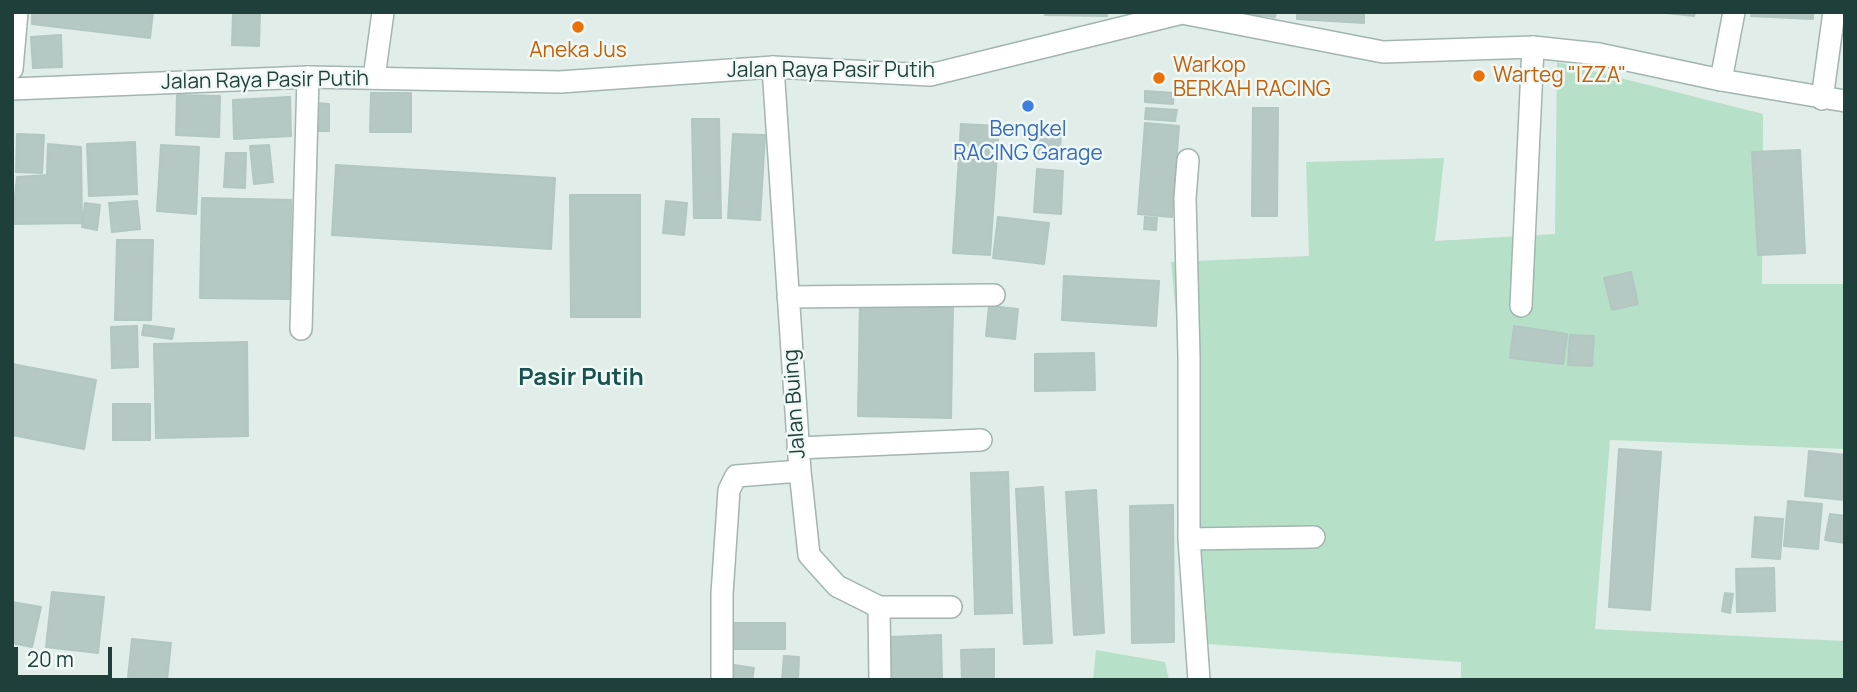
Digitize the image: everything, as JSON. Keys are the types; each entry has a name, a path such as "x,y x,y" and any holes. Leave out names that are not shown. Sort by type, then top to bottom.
{"street":[{"path":"12,69 17,12"},
{"path":"374,78 383,12"},
{"path":"1721,80 1734,12"},
{"path":"1822,99 1834,12"},
{"name":"Jalan Raya Pasir Putih","path":"12,89 308,77 560,82 772,67 930,75 1182,13 1383,52 1533,47 1599,54 1721,80 1845,101"},
{"path":"1521,306 1533,47"},
{"name":"Jalan Buing","path":"722,680 722,594 729,490 736,476 800,471 772,67"},
{"path":"301,330 308,77"},
{"path":"1188,160 1185,198 1189,539 1199,680"},
{"path":"788,297 994,295"},
{"path":"798,447 981,440"},
{"path":"800,471 808,555 837,586 879,607 951,607"},
{"path":"1189,539 1314,537"},
{"path":"879,607 880,680"}],"green space":[{"path":"1557,62 1763,114 1762,284 1845,284 1845,449 1610,440 1595,629 1845,641 1845,680 1461,680 1461,662 1208,644 1171,262 1309,256 1306,162 1444,158 1435,241 1555,234"},
{"path":"1096,650 1165,662 1169,680 1093,680"}],"building":[{"path":"32,12 153,12 150,38 32,24"},
{"path":"233,12 260,12 259,46 232,45"},
{"path":"1045,12 1107,12 1107,16 1045,15"},
{"path":"1232,12 1276,12 1275,17"},
{"path":"1297,12 1364,12 1364,23 1297,19"},
{"path":"1657,12 1695,12 1694,16"},
{"path":"1752,12 1813,12 1813,19 1751,16"},
{"path":"61,35 62,67 33,68 31,37"},
{"path":"1145,91 1174,93 1173,104 1145,102"},
{"path":"371,93 411,93 411,132 370,132"},
{"path":"177,95 220,96 219,137 176,135"},
{"path":"290,97 291,136 234,139 233,100"},
{"path":"315,103 329,104 329,131 314,131"},
{"path":"1146,108 1177,110 1175,121 1145,119"},
{"path":"1253,108 1278,108 1277,216 1252,216"},
{"path":"692,119 719,119 721,218 694,218"},
{"path":"1038,123 1062,125 1059,156 1034,153"},
{"path":"1145,123 1179,126 1172,217 1138,214"},
{"path":"961,124 999,126 990,255 953,253"},
{"path":"17,134 44,135 42,173 16,172"},
{"path":"733,134 765,135 760,220 728,218"},
{"path":"135,142 137,194 89,196 87,144"},
{"path":"48,144 81,147 82,223 12,224 17,177 47,175"},
{"path":"161,145 199,147 196,214 157,211"},
{"path":"269,145 273,182 254,184 250,146"},
{"path":"1800,150 1805,253 1758,255 1752,152"},
{"path":"226,153 246,153 245,188 224,187"},
{"path":"336,165 555,178 551,249 332,235"},
{"path":"1037,169 1063,171 1061,214 1034,212"},
{"path":"570,195 640,195 640,317 571,317"},
{"path":"202,198 291,200 290,299 200,298"},
{"path":"137,201 140,229 112,232 109,203"},
{"path":"666,201 687,203 684,235 663,233"},
{"path":"85,203 100,205 97,230 82,227"},
{"path":"998,217 1049,223 1044,264 993,258"},
{"path":"1145,217 1157,218 1156,230 1144,229"},
{"path":"117,240 153,240 151,320 115,320"},
{"path":"1631,272 1638,304 1612,310 1604,278"},
{"path":"1064,276 1159,281 1156,326 1062,320"},
{"path":"860,301 953,303 951,418 858,416"},
{"path":"989,306 1018,309 1015,339 986,336"},
{"path":"144,325 174,329 172,339 142,335"},
{"path":"137,326 138,367 112,368 111,327"},
{"path":"1514,326 1567,334 1563,364 1510,358"},
{"path":"1570,335 1594,336 1592,366 1568,365"},
{"path":"247,342 248,436 156,438 154,344"},
{"path":"1094,353 1095,390 1035,391 1035,354"},
{"path":"12,364 96,380 84,449 12,435"},
{"path":"113,404 150,404 150,440 113,440"},
{"path":"1619,449 1661,452 1650,610 1609,607"},
{"path":"1809,451 1845,455 1845,500 1805,496"},
{"path":"1008,472 1012,613 975,614 971,473"},
{"path":"1043,487 1052,643 1024,644 1016,489"},
{"path":"1096,490 1104,633 1074,635 1066,492"},
{"path":"1788,501 1822,504 1818,549 1784,546"},
{"path":"1173,505 1174,642 1132,643 1130,506"},
{"path":"1830,514 1845,516 1845,543 1825,540"},
{"path":"1755,517 1783,519 1780,559 1752,557"},
{"path":"1774,568 1775,611 1737,612 1736,569"},
{"path":"52,592 104,597 98,653 46,647"},
{"path":"1725,593 1733,594 1730,613 1722,611"},
{"path":"12,602 41,607 32,647 12,643"},
{"path":"733,623 785,623 785,649 733,649"},
{"path":"941,635 942,680 891,680 889,637"},
{"path":"132,639 171,643 167,680 128,677"},
{"path":"994,649 994,680 962,680 961,650"},
{"path":"784,656 799,657 798,680 782,680"},
{"path":"734,665 754,668 752,680 731,680"}],"place":[{"name":"Aneka Jus","path":"578,27"},
{"name":"Warteg \"IZZA\"","path":"1479,76"},
{"name":"Warkop BERKAH RACING","path":"1159,78"},
{"name":"Bengkel RACING Garage","path":"1028,106"}],"district":[{"name":"Pasir Putih","path":"581,378"}]}
